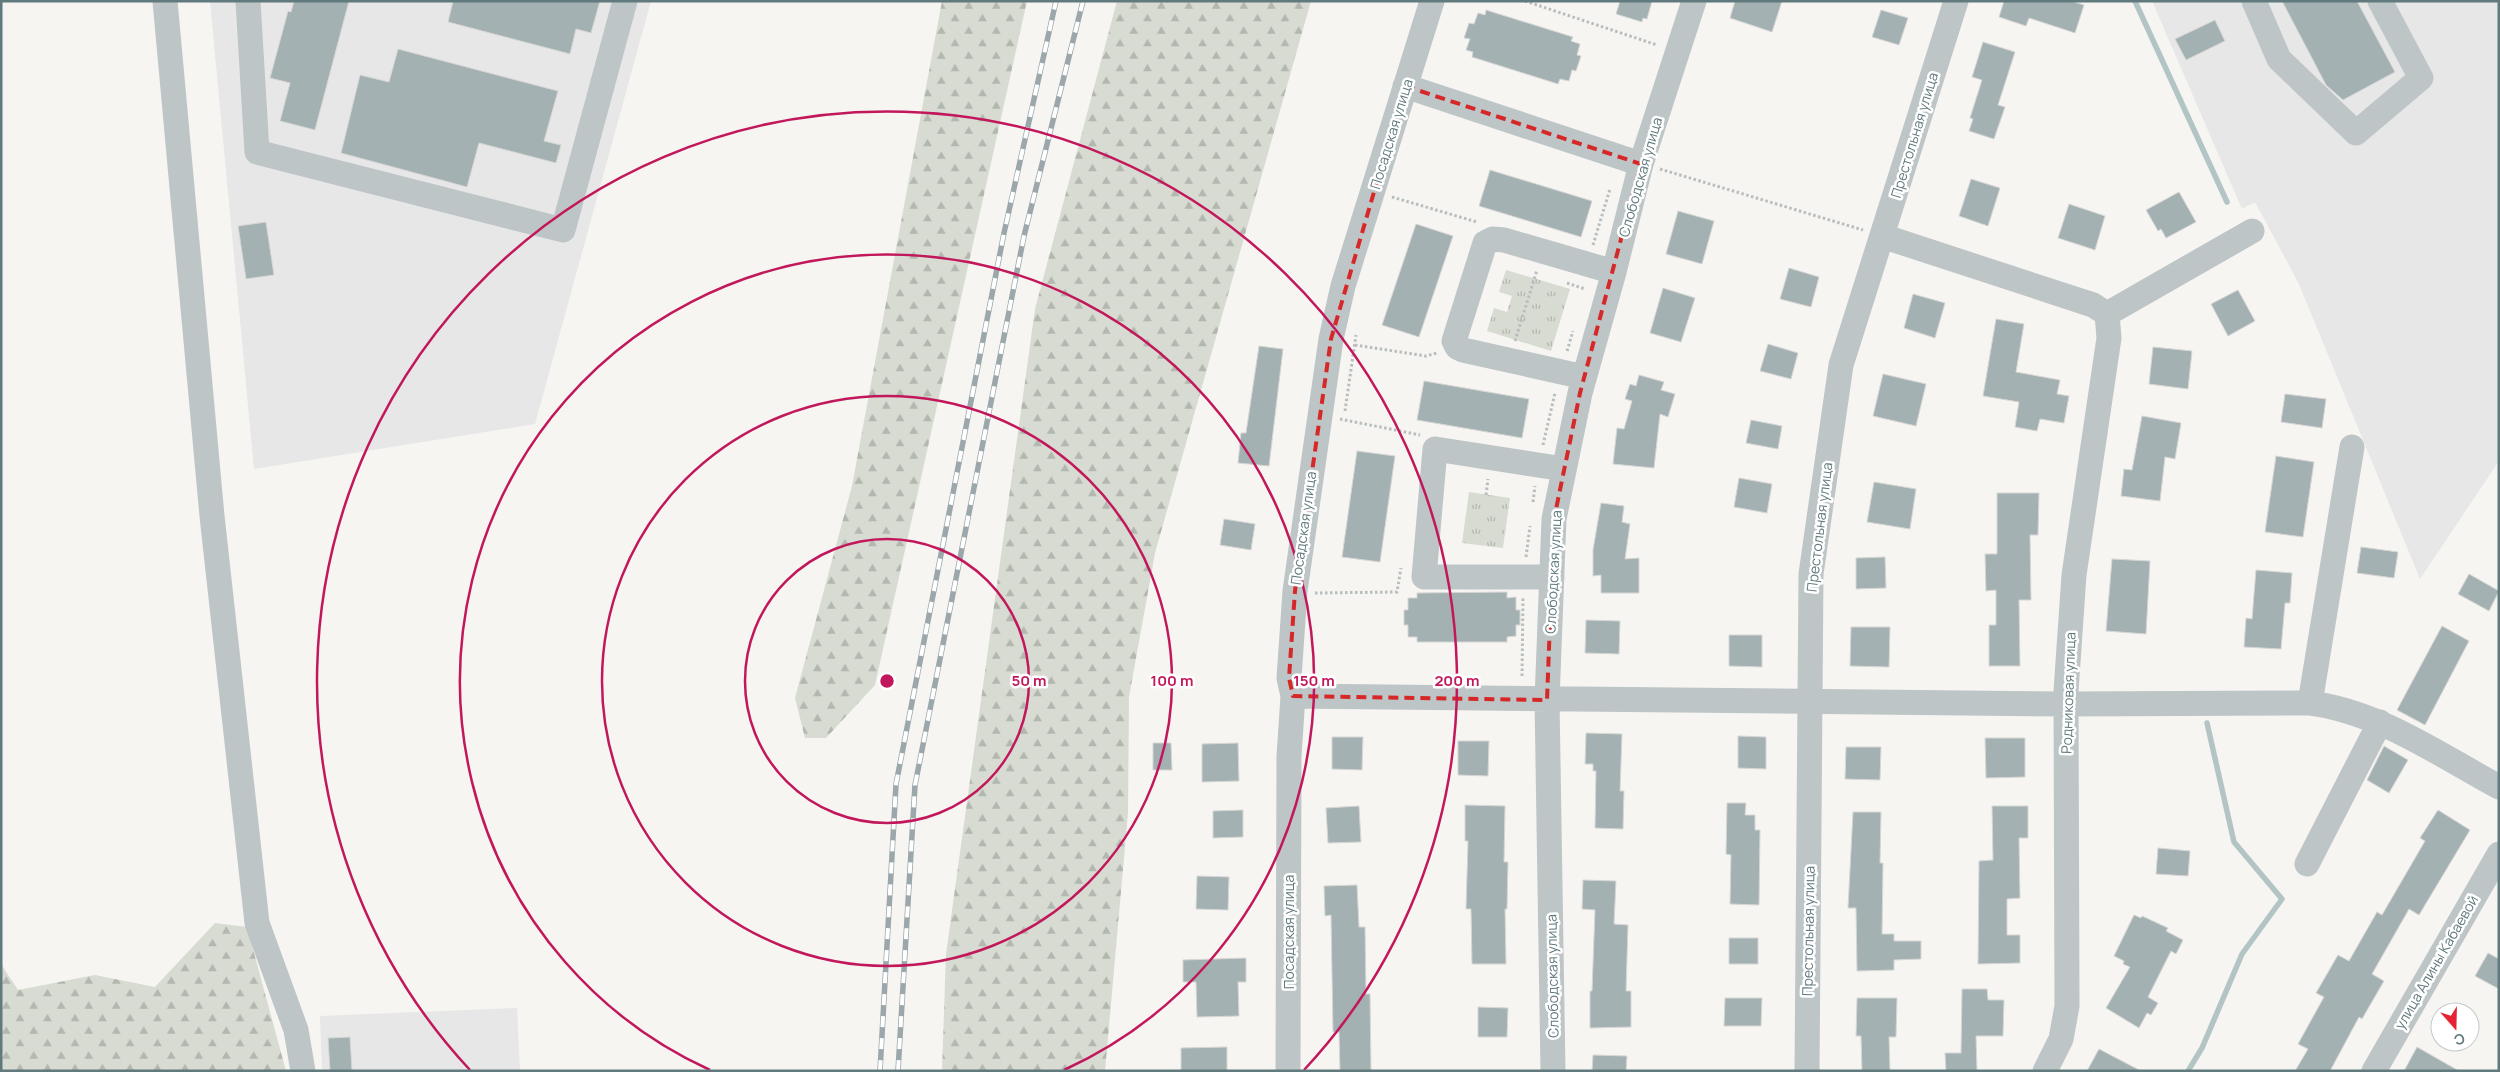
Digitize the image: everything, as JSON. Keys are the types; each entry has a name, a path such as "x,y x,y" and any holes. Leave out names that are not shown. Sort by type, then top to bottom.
{"street":[{"path":"165,1 211,506 257,923 296,1030 303,1071"},
{"path":"248,1 257,152 563,230 625,1"},
{"name":"Посадская улица","path":"1288,1071 1288,756 1293,696 1289,678 1309,596 1319,415 1331,339 1343,286 1432,1"},
{"name":"Слободская улица","path":"1553,1071 1547,700 1554,519 1584,377 1614,272 1641,164 1694,1"},
{"name":"Престольная улица","path":"1807,1071 1811,574 1841,364 1956,1"},
{"path":"2254,1 2279,59 2356,133 2421,78 2380,1"},
{"path":"1405,86 1641,164"},
{"path":"1882,236 2093,305 2107,314 2252,231"},
{"path":"1584,377 1457,347 1454,341 1485,243 1493,239 1504,240 1614,272"},
{"name":"Родниковая улица","path":"2045,1071 2061,1039 2067,1006 2066,704 2074,575 2109,338 2107,314"},
{"path":"2310,702 2352,448"},
{"path":"1552,578 1424,578 1435,449 1564,469"},
{"path":"1293,696 2066,704 2310,702 2333,706 2380,722 2499,787"},
{"path":"2307,864 2380,722"},
{"name":"улица Алины Кабаевой","path":"2374,1071 2499,854"}],"path":[{"path":"1525,1 1679,51"},
{"path":"1641,164 1882,236"},
{"path":"1389,206 1394,188"},
{"path":"1509,360 1543,252"},
{"path":"1342,429 1356,327"},
{"path":"1331,339 1355,345 1426,356 1457,347"},
{"path":"1319,415 1422,435 1421,445"},
{"path":"1309,596 1397,592 1402,562"},
{"path":"1309,596 1318,584"}],"highlighted area":[{"path":"1405,86 1641,164 1580,393 1554,519 1547,700 1293,696 1289,678 1295,591 1331,339"}],"shaded area":[{"path":"210,1 651,1 535,424 254,469"},
{"path":"2152,1 2499,1 2499,461 2420,579 2299,284 2255,202 2242,209"},
{"path":"517,1008 520,1071 322,1071 320,1016"}],"green space":[{"path":"942,1 1027,1 875,685 826,738 805,738 795,698 852,486"},
{"path":"1117,1 1311,1 1155,553 1129,697 1128,813 1105,1071 942,1071 946,954 1035,309"},
{"path":"1506,270 1570,289 1551,351 1487,331 1494,308 1507,312 1512,296 1499,292"},
{"path":"1469,492 1510,498 1503,548 1462,543"},
{"path":"215,923 247,927 286,1071 1,1071 1,964 18,990 95,975 155,987"}],"building":[{"path":"294,1 349,1 315,130 280,121 290,83 270,78 288,11 291,12"},
{"path":"453,1 600,1 591,33 576,29 570,54 448,22"},
{"path":"1620,1 1652,1 1647,19 1643,18 1642,22 1616,14"},
{"path":"1735,1 1782,1 1772,32 1730,18"},
{"path":"2004,1 2071,1 2084,5 2075,33 2029,18 2026,26 1999,17"},
{"path":"2282,1 2357,1 2395,72 2343,100 2326,85"},
{"path":"1486,10 1573,37 1571,41 1580,44 1577,55 1581,56 1576,71 1572,70 1569,81 1560,79 1558,84 1472,57 1473,52 1466,50 1470,39 1464,38 1469,23 1474,24 1478,13 1485,15"},
{"path":"1881,10 1908,18 1899,45 1872,37"},
{"path":"2215,20 2225,41 2186,60 2175,39"},
{"path":"1983,42 2015,52 1998,105 2005,107 1994,139 1969,131 1973,119 1970,118 1982,80 1972,77"},
{"path":"398,49 558,91 544,141 561,145 556,163 479,143 467,187 341,153 360,75 389,82"},
{"path":"1490,170 1592,201 1581,237 1479,206"},
{"path":"1971,179 2000,188 1988,226 1959,216"},
{"path":"2179,192 2196,222 2166,238 2161,229 2158,231 2146,210"},
{"path":"2069,204 2105,216 2095,250 2058,238"},
{"path":"1678,211 1714,221 1702,264 1666,254"},
{"path":"266,222 274,275 246,279 238,226"},
{"path":"1416,224 1453,236 1419,337 1382,325"},
{"path":"1789,268 1819,277 1811,307 1780,299"},
{"path":"1663,288 1695,298 1681,342 1650,333"},
{"path":"2238,290 2255,321 2228,336 2211,304"},
{"path":"1913,294 1945,303 1935,338 1904,328"},
{"path":"1996,319 2024,324 2016,372 2060,380 2057,394 2069,396 2064,423 2040,419 2037,431 2015,427 2019,402 1983,396"},
{"path":"1768,344 1798,353 1791,379 1760,371"},
{"path":"1259,346 1283,349 1269,466 1238,463 1241,433 1246,433"},
{"path":"2153,347 2192,351 2188,389 2149,384"},
{"path":"1883,374 1926,384 1916,426 1873,416"},
{"path":"1639,375 1664,382 1661,390 1675,394 1668,417 1660,414 1654,468 1613,464 1617,428 1624,429 1632,401 1625,399 1630,384 1636,386"},
{"path":"1424,381 1529,399 1522,438 1417,420"},
{"path":"2285,394 2326,399 2322,428 2281,422"},
{"path":"2142,416 2181,423 2175,459 2165,457 2160,501 2121,496 2124,469 2132,470"},
{"path":"1751,420 1782,426 1778,449 1746,443"},
{"path":"1357,451 1395,456 1380,562 1342,557"},
{"path":"2276,456 2314,462 2303,537 2265,532"},
{"path":"1739,478 1772,484 1767,513 1734,507"},
{"path":"1874,482 1916,489 1910,529 1867,522"},
{"path":"1997,493 2039,493 2038,535 2030,535 2031,600 2019,600 2020,666 1989,666 1989,625 1996,625 1996,590 1986,591 1985,554 1997,554"},
{"path":"1601,503 1624,506 1622,522 1630,524 1625,559 1639,558 1639,593 1601,593 1601,575 1593,576 1593,550"},
{"path":"1224,519 1255,524 1251,550 1220,545"},
{"path":"2361,547 2398,552 2394,578 2357,573"},
{"path":"1885,557 1886,588 1856,589 1856,558"},
{"path":"2112,559 2150,561 2146,634 2106,631"},
{"path":"2256,570 2292,573 2290,603 2285,603 2281,649 2244,647 2246,618 2252,619"},
{"path":"2469,574 2499,591 2489,611 2458,594"},
{"path":"1507,592 1507,598 1516,597 1516,610 1520,610 1520,625 1516,625 1516,636 1507,637 1507,642 1417,642 1417,637 1408,637 1408,625 1404,625 1404,610 1408,610 1408,598 1417,598 1417,593"},
{"path":"1586,620 1620,621 1619,654 1585,653"},
{"path":"2442,626 2469,641 2425,725 2397,710"},
{"path":"1851,627 1890,627 1889,667 1850,666"},
{"path":"1729,635 1762,635 1762,667 1729,666"},
{"path":"1586,733 1622,734 1620,791 1624,791 1623,829 1595,828 1596,771 1593,771 1593,764 1585,764"},
{"path":"1738,736 1766,737 1766,769 1738,768"},
{"path":"1332,737 1363,737 1362,770 1332,769"},
{"path":"1985,738 2025,738 2025,777 1986,778"},
{"path":"1458,741 1489,741 1488,776 1458,775"},
{"path":"1153,743 1171,743 1172,770 1153,770"},
{"path":"1238,743 1239,781 1202,782 1202,744"},
{"path":"2384,746 2408,760 2389,793 2367,780"},
{"path":"1846,747 1881,747 1880,780 1845,779"},
{"path":"1727,803 1746,803 1745,815 1755,815 1755,830 1760,830 1759,905 1730,904 1731,855 1726,854"},
{"path":"1465,805 1505,806 1504,862 1508,862 1507,909 1505,909 1506,964 1472,964 1471,909 1466,909 1468,841 1465,841"},
{"path":"1359,806 1361,842 1328,843 1326,808"},
{"path":"1992,806 2028,806 2028,838 2019,838 2020,898 2007,899 2007,935 2020,935 2020,963 1978,964 1979,861 1993,860"},
{"path":"1243,810 1243,837 1213,838 1213,811"},
{"path":"2438,810 2470,830 2419,915 2409,909 2372,974 2384,981 2362,1019 2359,1017 2330,1071 2295,1071 2308,1049 2298,1044 2324,997 2316,993 2338,955 2349,961 2377,912 2382,915 2425,841 2420,838"},
{"path":"1853,812 1881,812 1880,863 1883,863 1882,934 1894,934 1894,941 1921,941 1921,959 1894,960 1894,970 1857,971 1856,908 1848,908"},
{"path":"2158,848 2190,851 2188,876 2156,874"},
{"path":"1197,876 1229,877 1228,910 1196,909"},
{"path":"1583,880 1616,881 1614,924 1628,925 1626,991 1631,991 1631,1027 1590,1028 1590,991 1592,991 1595,910 1582,909"},
{"path":"1357,885 1359,927 1365,927 1366,994 1370,994 1371,1071 1340,1071 1339,1032 1333,1032 1331,915 1325,916 1324,886"},
{"path":"2134,915 2141,918 2142,916 2168,928 2166,931 2183,940 2176,954 2171,951 2148,997 2158,1003 2151,1015 2147,1013 2139,1028 2106,1008 2130,967 2123,964 2124,961 2114,956"},
{"path":"1729,938 1758,938 1758,964 1729,964"},
{"path":"2488,953 2499,959 2499,989 2475,976"},
{"path":"1246,958 1246,982 1238,982 1239,1016 1197,1017 1196,982 1183,982 1183,960"},
{"path":"1962,989 1987,989 1988,1000 2004,1000 2003,1036 1976,1036 1977,1071 1946,1071 1945,1053 1961,1053"},
{"path":"1725,998 1762,998 1761,1026 1724,1026"},
{"path":"1857,998 1897,998 1896,1037 1889,1037 1890,1071 1862,1071 1861,1036 1856,1036"},
{"path":"1478,1007 1508,1008 1507,1037 1478,1037"},
{"path":"350,1037 352,1071 330,1071 328,1038"},
{"path":"1227,1047 1227,1071 1181,1071 1181,1048"},
{"path":"2417,1047 2459,1071 2404,1071"},
{"path":"2099,1049 2141,1071 2087,1071"},
{"path":"1593,1055 1627,1056 1626,1071 1592,1071"}],"waterway":[{"path":"2135,1 2227,202"},
{"path":"2188,1071 2202,1048 2242,954 2282,899 2234,842 2207,723"}],"railway":[{"path":"880,1071 896,784 1004,233 1056,1"},
{"path":"898,1071 915,785 1024,236 1083,1"}]}
